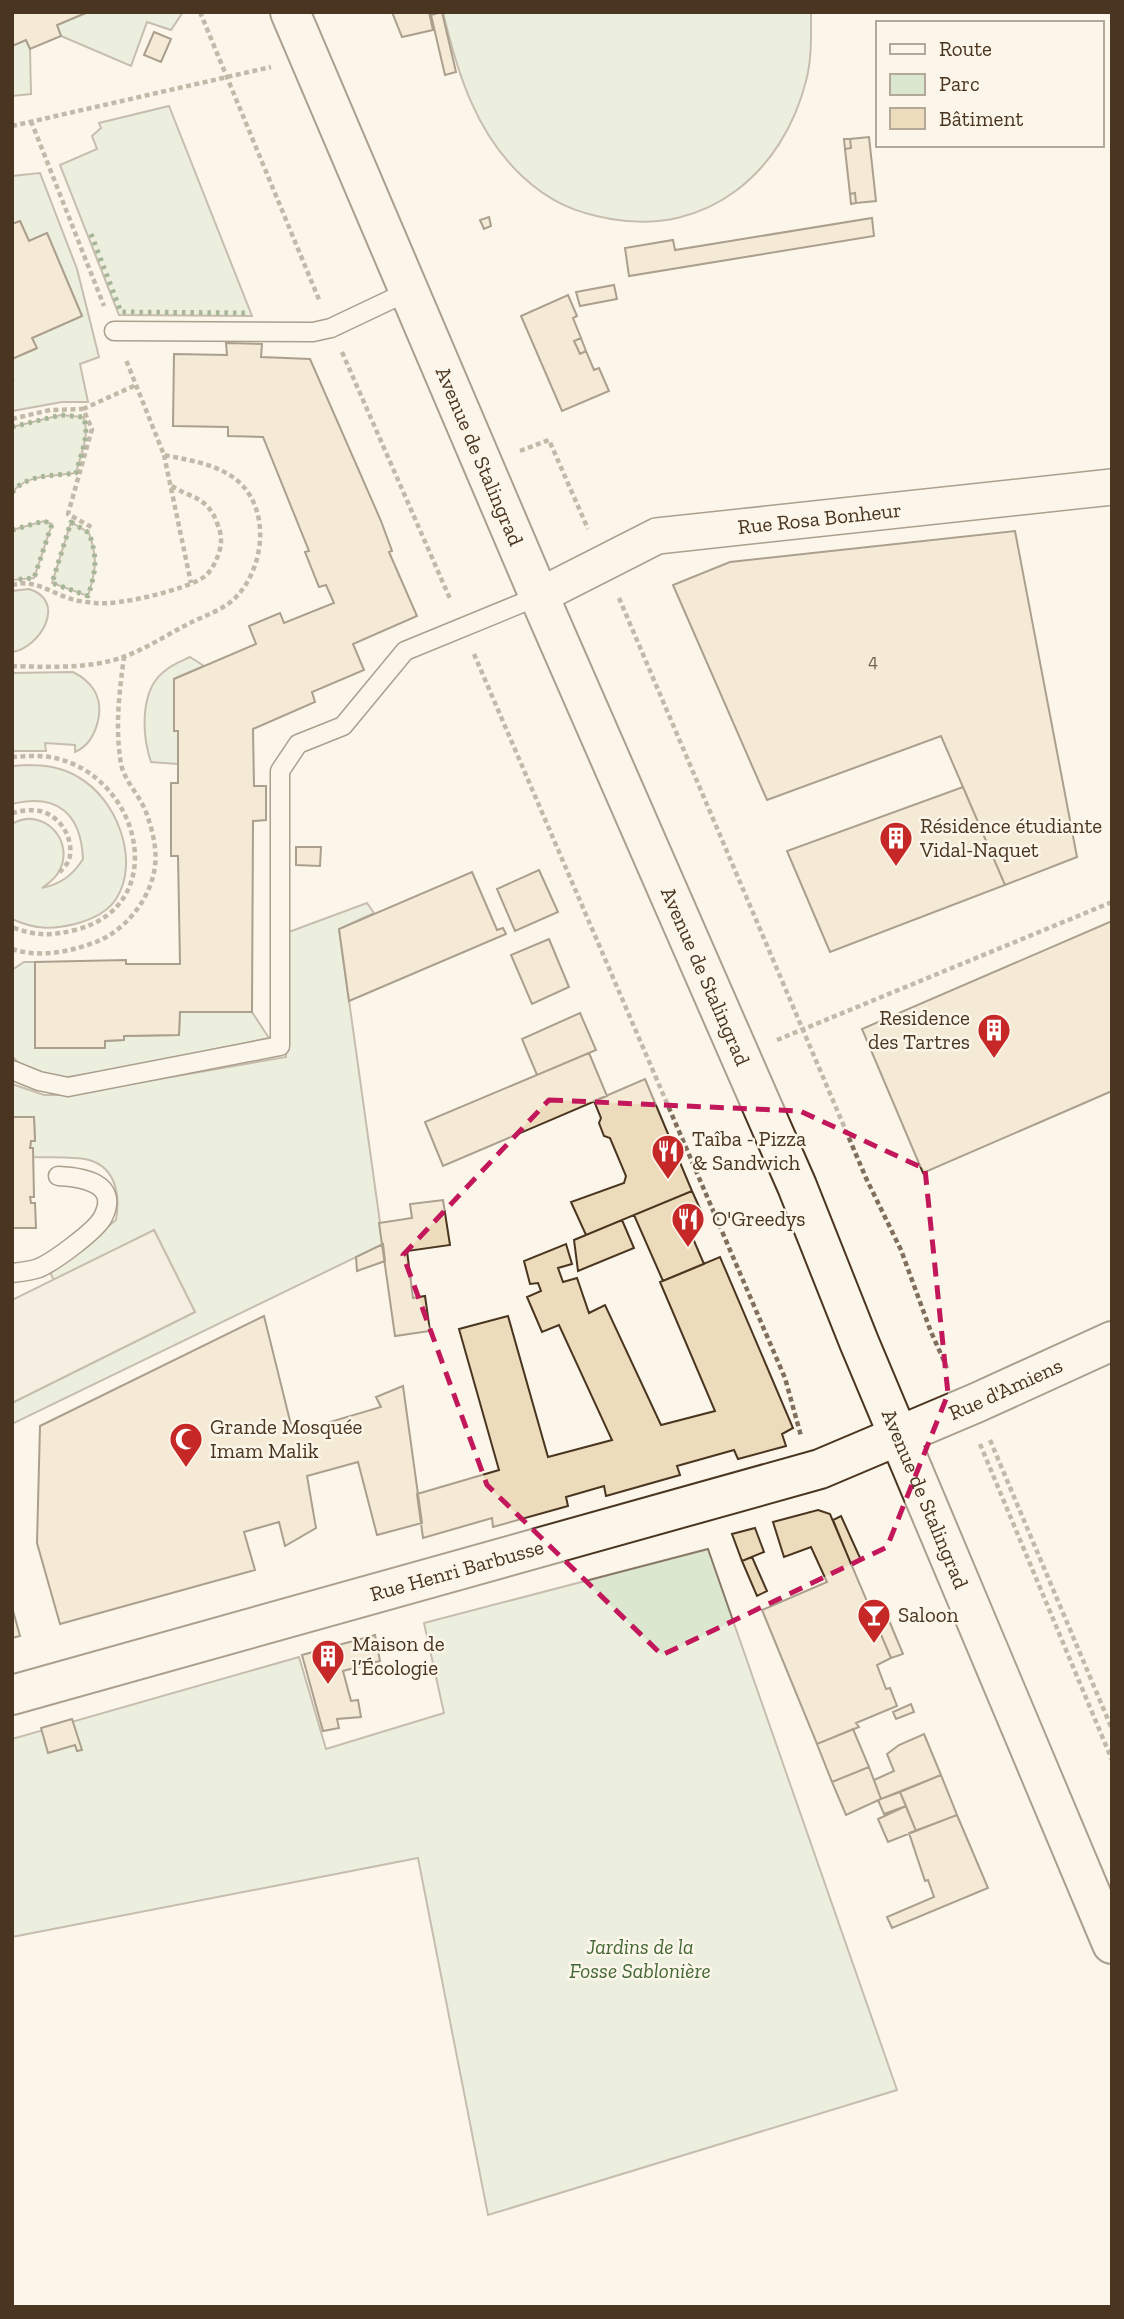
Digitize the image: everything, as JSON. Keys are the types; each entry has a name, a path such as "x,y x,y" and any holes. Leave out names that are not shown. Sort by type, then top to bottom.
{"main road":[{"name":"Avenue de Stalingrad","path":"290,12 539,596 797,1186 899,1437 1112,1944"},
{"name":"Rue d'Amiens","path":"899,1437 1112,1340"},
{"name":"Rue Henri Barbusse","path":"12,1695 810,1471 899,1437"}],"street":[{"name":"Rue Rosa Bonheur","path":"539,596 657,536 1112,487"}],"lane":[{"path":"114,331 313,332 331,328 409,291"},
{"path":"12,1070 39,1081 68,1087 280,1046 280,771 298,744 343,726 404,651 539,596"},
{"path":"12,1273 39,1268 70,1248 103,1217 106,1200 101,1188 90,1179 58,1177"}],"path":[{"path":"200,12 331,328 785,1378 810,1471"},
{"path":"12,126 309,58"},
{"path":"31,121 163,455 191,583"},
{"path":"12,419 50,410 83,409 136,385"},
{"path":"83,409 92,429 68,514 93,528"},
{"path":"483,464 549,440 866,1178 901,1250 931,1332 970,1406 1112,1729"},
{"path":"12,666 100,663 124,657 235,598 249,580 257,562 260,539 259,516 249,495 237,480 221,470 199,462 163,455"},
{"path":"12,585 36,583 69,598 98,604 121,602 191,583 207,575 217,560 221,543 215,515 207,504 169,484"},
{"path":"13,950 34,954 60,952 108,937 125,924 147,894 155,867 155,848 146,811 122,768 117,715 124,657"},
{"path":"12,757 56,758 101,781 127,816 134,837 136,856 128,886 121,900 111,913 98,922 86,928 49,935 33,934 12,927"},
{"path":"12,813 38,811 50,815 60,824 71,845 69,862 59,873"},
{"path":"740,1055 1112,902"},
{"path":"970,1406 1112,1760"}],"highlighted area":[{"path":"549,1100 800,1111 925,1169 948,1394 887,1547 662,1655 487,1485 403,1255"}],"green space":[{"path":"88,12 183,12 171,30 147,22 131,66 61,36 57,25"},
{"path":"443,12 811,12 809,64 795,114 779,143 760,169 736,190 709,207 679,217 646,222 611,219 575,210 553,200 533,186 507,160 493,142 471,101"},
{"path":"26,40 30,49 31,94 12,96 12,46"},
{"path":"169,106 252,316 119,315 60,165 97,149 92,136 101,128 99,123"},
{"path":"40,173 77,269 99,357 80,364 88,402 62,402 12,411 12,359 36,349 32,338 82,316 47,233 29,241 20,221 12,224 12,176"},
{"path":"61,415 83,417 85,423 84,445 76,473 32,479 24,482 12,493 12,427"},
{"path":"44,521 52,524 34,578 12,580 12,530"},
{"path":"71,522 89,533 94,550 94,571 88,596 52,583"},
{"path":"29,589 41,595 47,603 46,623 32,642 12,652 12,591"},
{"path":"190,657 204,666 174,679 174,730 178,731 178,764 151,762 146,739 145,713 151,689 157,678 166,670"},
{"path":"73,672 90,684 97,698 99,716 89,741 75,752 75,745 45,743 46,751 12,751 12,673"},
{"path":"12,766 53,767 78,777 103,799 121,831 126,866 123,883 112,904 86,920 50,928 35,927 12,919 12,824 24,819 35,819 46,823 60,839 63,862 56,875 42,888 66,878 83,859 78,830 64,811 42,802 12,804"},
{"path":"367,903 374,913 339,929 383,1244 12,1424 12,1403 195,1312 154,1230 54,1280 50,1273 116,1220 117,1193 106,1170 89,1160 33,1157 33,1149 30,1148 31,1141 35,1140 34,1117 12,1117 12,1084 44,1095 67,1095 286,1057 286,933"},
{"path":"24,962 35,962 36,1048 105,1048 105,1041 123,1040 124,1036 179,1035 180,1012 252,1012 269,1038 109,1071 57,1078 21,1066 12,1056 12,970"},
{"name":"Jardins de la Fosse Sablonière","path":"708,1549 897,2090 488,2215 418,1858 12,1937 12,1739 299,1657 326,1749 444,1713 424,1623"}],"shaded area":[{"path":"154,1230 195,1312 12,1403 12,1300"}],"building":[{"path":"12,12 88,12 57,25 61,36 30,49 26,40 12,46"},
{"path":"392,12 429,12 433,30 402,37"},
{"path":"442,12 456,72 445,75 431,15"},
{"path":"154,32 171,39 161,62 144,55"},
{"path":"869,137 876,201 856,203 855,193 850,194 845,149 851,148 850,139"},
{"path":"844,139 850,139 851,148 845,149"},
{"path":"855,193 856,203 851,204 850,194"},
{"path":"489,217 491,226 484,229 480,220"},
{"path":"872,218 874,236 629,276 625,248 673,240 675,250"},
{"path":"20,221 29,241 47,233 82,316 32,338 37,348 12,359 12,224"},
{"path":"614,285 617,299 580,306 576,292"},
{"path":"568,295 577,316 573,318 581,338 574,341 580,354 586,351 594,370 599,368 609,391 562,411 521,316"},
{"path":"581,338 586,351 580,354 574,341"},
{"path":"226,343 262,344 261,357 310,359 381,521 392,551 389,552 417,616 353,644 364,670 312,692 315,702 253,729 254,786 266,786 266,820 253,821 252,1012 180,1012 179,1035 124,1036 124,1040 105,1041 105,1048 35,1048 35,962 126,960 126,964 180,964 178,856 171,856 171,783 178,783 174,679 256,644 249,626 280,613 284,623 334,603 326,585 319,587 305,552 309,551 263,437 228,436 228,427 173,426 174,354 227,355"},
{"path":"1015,531 1077,857 1005,885 941,736 767,800 673,585 730,562"},
{"name":"Résidence étudiante Vidal-Naquet","path":"963,787 1005,885 830,952 787,851"},
{"path":"296,847 321,847 320,866 296,865"},
{"path":"539,870 558,912 515,931 497,889"},
{"path":"472,872 497,930 503,928 506,934 349,1001 339,929"},
{"name":"Residence des Tartres","path":"1112,921 1112,1091 923,1173 862,1029"},
{"path":"549,939 569,987 532,1004 511,955"},
{"path":"580,1013 596,1050 537,1075 522,1039"},
{"path":"589,1053 607,1096 443,1166 425,1122"},
{"path":"645,1079 692,1191 586,1235 571,1202 624,1183 626,1176 610,1138 604,1136 594,1101"},
{"path":"12,1117 34,1117 35,1141 31,1141 30,1148 33,1148 34,1197 30,1197 31,1203 35,1203 36,1228 12,1228"},
{"path":"692,1191 702,1213 685,1220 704,1264 663,1281 634,1215"},
{"path":"443,1200 450,1245 407,1251 413,1298 425,1296 430,1331 395,1336 379,1223 412,1218 410,1204"},
{"path":"622,1220 634,1248 578,1271 574,1240"},
{"path":"383,1244 385,1261 357,1271 356,1257"},
{"path":"566,1244 572,1264 558,1268 563,1282 577,1278 589,1313 605,1305 661,1425 715,1411 660,1282 720,1257 793,1428 782,1434 786,1446 738,1459 734,1450 677,1466 680,1475 606,1496 604,1486 566,1497 568,1506 493,1527 492,1518 423,1538 417,1494 499,1470 459,1329 508,1316 548,1457 612,1440 559,1325 542,1332 527,1297 541,1291 538,1283 530,1284 524,1261"},
{"name":"Grande Mosquée Imam Malik","path":"264,1316 293,1433 381,1407 376,1397 403,1386 422,1523 377,1535 358,1462 307,1476 316,1528 285,1546 279,1522 244,1532 255,1570 60,1624 37,1543 40,1426"},
{"path":"818,1510 830,1514 891,1658 877,1665 886,1689 890,1688 897,1706 856,1723 859,1727 817,1744 762,1610 827,1582 811,1547 784,1557 773,1522"},
{"path":"841,1516 861,1560 851,1564 833,1520"},
{"path":"755,1528 764,1552 742,1561 732,1534"},
{"path":"752,1557 767,1591 757,1596 742,1561"},
{"path":"12,1607 20,1636 12,1638"},
{"path":"888,1618 903,1654 891,1658 876,1623"},
{"name":"Maison de l’Écologie","path":"375,1635 380,1661 343,1671 351,1701 358,1700 361,1717 337,1719 339,1728 323,1731 302,1655"},
{"path":"911,1704 914,1712 896,1719 893,1712"},
{"path":"72,1719 82,1750 77,1751 75,1745 48,1753 41,1728"},
{"path":"853,1729 869,1767 832,1782 817,1744"},
{"path":"924,1734 941,1775 881,1799 874,1780 894,1771 887,1754 899,1745"},
{"path":"869,1767 881,1799 846,1815 832,1782"},
{"path":"941,1775 957,1815 916,1831 900,1792"},
{"path":"900,1792 906,1806 884,1814 878,1800"},
{"path":"906,1806 916,1831 888,1842 878,1819"},
{"path":"957,1815 988,1888 892,1928 887,1917 934,1897 928,1880 925,1881 909,1833"}],"hedge":[{"path":"91,234 121,312 248,313"},
{"path":"12,427 61,415 83,417 86,430 76,473 32,479 24,482 12,493"},
{"path":"12,530 44,521 52,524 34,578 12,580"},
{"path":"71,522 89,533 94,550 94,571 88,596 52,583 71,522"}],"place":[{"name":"Résidence étudiante Vidal-Naquet","path":"896,868"},
{"name":"Residence des Tartres","path":"994,1060"},
{"name":"Taîba - Pizza & Sandwich","path":"668,1181"},
{"name":"O'Greedys","path":"688,1249"},
{"name":"Grande Mosquée Imam Malik","path":"186,1469"},
{"name":"Saloon","path":"874,1645"},
{"name":"Maison de l’Écologie","path":"328,1686"}]}
